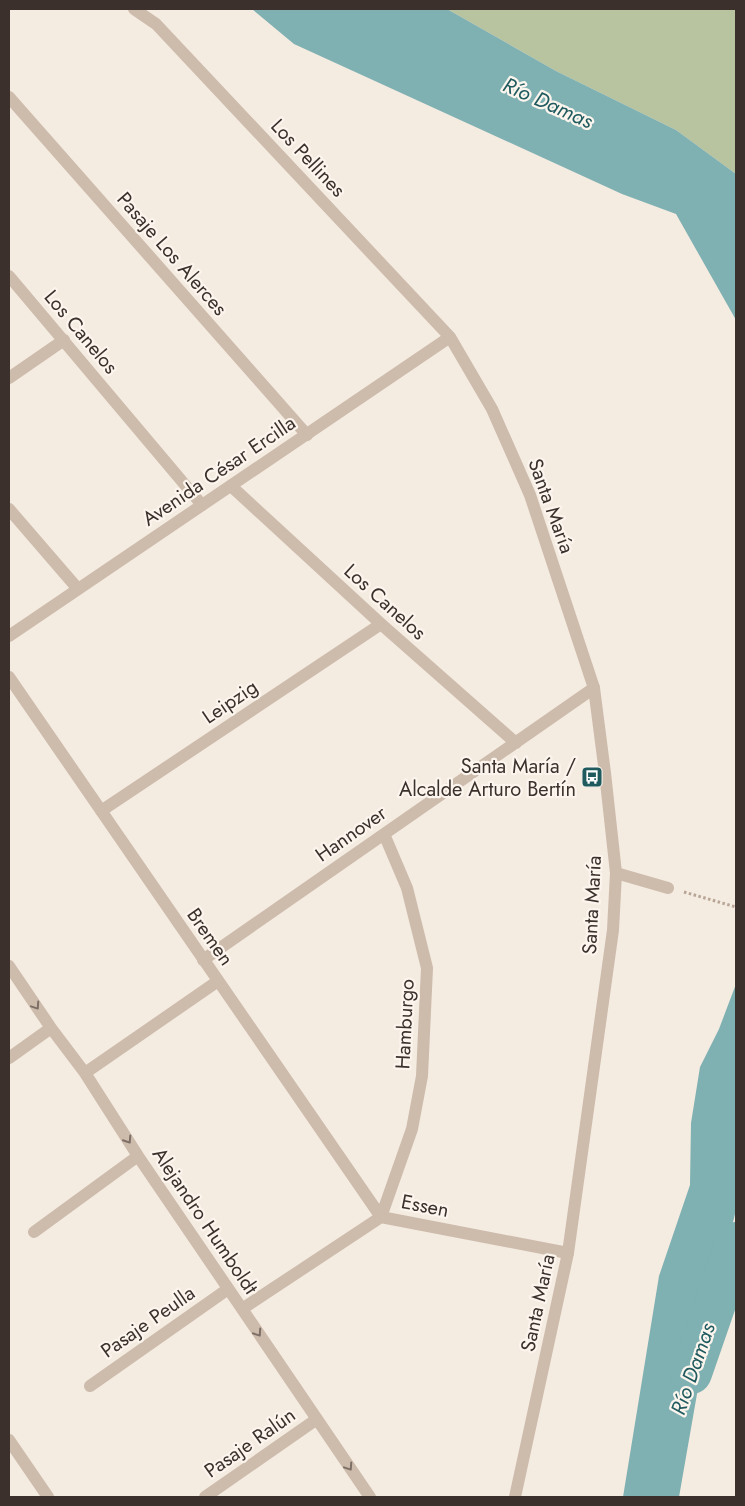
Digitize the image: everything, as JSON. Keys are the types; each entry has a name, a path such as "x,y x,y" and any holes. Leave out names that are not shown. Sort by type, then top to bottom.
{"street":[{"name":"Los Pellines","path":"134,9 156,24 450,337"},
{"name":"Pasaje Los Alerces","path":"9,97 307,435"},
{"name":"Los Canelos","path":"9,276 202,505"},
{"name":"Avenida César Ercilla","path":"9,636 450,337"},
{"name":"Santa María","path":"450,337 492,409 530,495 594,688 616,873 613,930 568,1253 516,1497"},
{"path":"9,378 64,340"},
{"name":"Los Canelos","path":"231,486 381,624 516,742"},
{"path":"9,509 78,589"},
{"name":"Leipzig","path":"100,811 381,624"},
{"name":"Bremen","path":"9,677 381,1217"},
{"name":"Hannover","path":"204,960 594,688"},
{"name":"Hamburgo","path":"381,1217 412,1129 421,1085 427,968 407,888 384,834"},
{"path":"616,873 668,888"},
{"name":"Alejandro Humboldt","path":"9,966 51,1028 85,1073 138,1156 370,1497"},
{"path":"85,1073 218,981"},
{"path":"9,1058 51,1028"},
{"path":"34,1232 138,1156"},
{"name":"Essen","path":"242,1309 381,1217 568,1253"},
{"name":"Pasaje Peulla","path":"90,1386 228,1289"},
{"name":"Pasaje Ralún","path":"205,1497 316,1419"},
{"path":"9,1440 48,1497"}],"path":[{"path":"668,888 736,907"}],"green space":[{"path":"447,9 736,9 736,174 676,130 556,71"}],"water":[{"path":"252,9 447,9 556,71 676,130 736,174 736,320 676,214 622,194 294,44"},
{"path":"736,984 736,1210 712,1308 679,1497 623,1497 659,1276 690,1185 691,1123 700,1067 719,1029"}],"waterway":[{"name":"Río Damas","path":"691,1373 736,1243"}],"place":[{"name":"Santa María / Alcalde Arturo Bertín","path":"592,777"}]}
